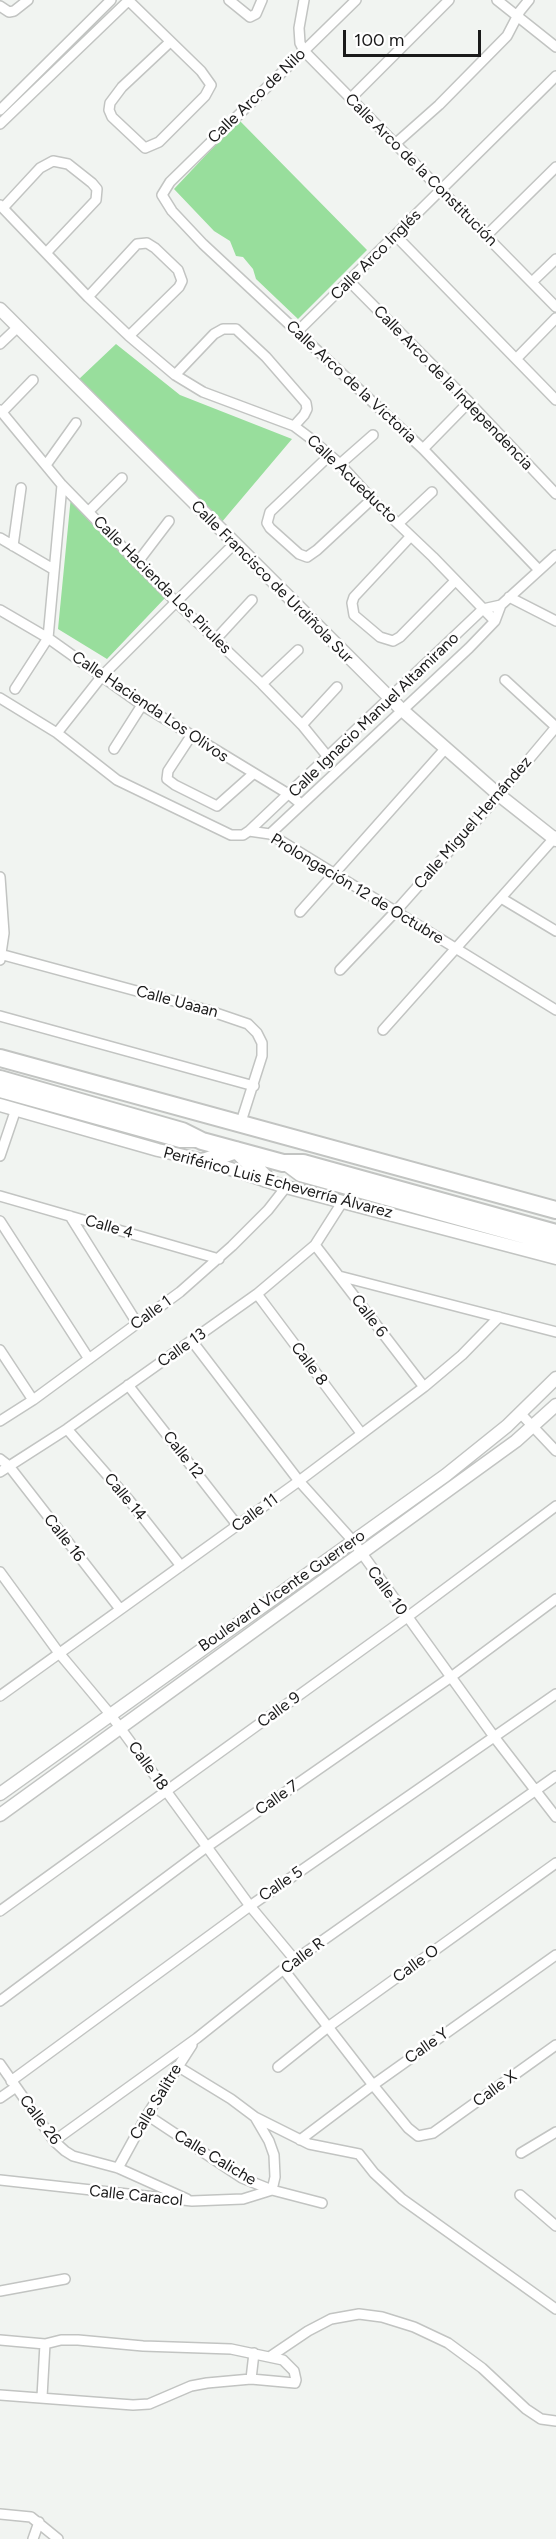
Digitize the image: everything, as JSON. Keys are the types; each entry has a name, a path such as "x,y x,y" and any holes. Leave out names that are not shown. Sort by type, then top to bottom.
{"highway":[{"path":"0,1058 556,1210"},
{"name":"Periférico Luis Echeverría Álvarez","path":"0,1079 182,1131 202,1141 283,1162 303,1163 556,1233"},
{"path":"206,1161 237,1150 265,1178"}],"street":[{"path":"0,6 9,12 14,11 28,0"},
{"path":"0,110 111,0"},
{"path":"0,124 128,0 201,71 211,85 205,96 151,147 140,145 119,126 109,110 110,103 122,87 170,42"},
{"path":"229,0 250,17 256,14 262,0"},
{"name":"Calle Arco de la Constitución","path":"304,0 298,28 300,43 304,51 556,307"},
{"name":"Calle Arco de Nilo","path":"162,195 170,182 356,0"},
{"path":"350,99 449,0"},
{"path":"497,0 556,47"},
{"path":"395,144 439,105 507,36 529,0"},
{"name":"Calle Arco Inglés","path":"297,332 556,76"},
{"path":"2,206 40,168 53,161 68,164 92,183 97,189 96,200 46,253"},
{"path":"486,236 556,167"},
{"name":"Calle Arco de la Victoria","path":"162,195 172,211 203,244 423,449 539,570"},
{"name":"Calle Acueducto","path":"2,206 88,297 175,375 203,392 294,426 330,455 372,499 399,523 410,537 434,557 495,621"},
{"path":"396,236 556,400"},
{"path":"88,297 137,244 147,243 155,248 178,270 182,281 172,295 129,336"},
{"path":"532,282 556,259"},
{"name":"Calle Arco de la Independencia","path":"350,282 556,494"},
{"name":"Calle Francisco de Urdiñola Sur","path":"0,309 400,709 499,795 555,838"},
{"path":"516,359 556,318"},
{"path":"0,344 18,327"},
{"path":"175,375 214,334 223,329 236,329 274,366 306,403 307,409 304,415 294,426"},
{"path":"1,411 33,380"},
{"path":"423,449 469,402"},
{"name":"Calle Hacienda Los Pirules","path":"1,411 62,485 176,602 262,684 302,725 328,757"},
{"path":"46,465 76,423"},
{"path":"340,464 373,435"},
{"path":"330,455 270,512 267,523 270,528 299,554 307,557 372,499"},
{"path":"89,512 122,478"},
{"path":"15,689 48,638 62,485"},
{"path":"13,546 21,488"},
{"path":"399,523 432,492"},
{"path":"137,562 169,521"},
{"path":"410,537 354,597 352,603 354,615 380,637 393,641 400,637 455,581"},
{"path":"0,538 53,569"},
{"path":"57,733 102,676 234,544"},
{"name":"Calle Ignacio Manuel Altamirano","path":"270,834 400,709 469,648 495,621 501,605 556,555"},
{"path":"509,597 556,621"},
{"path":"216,639 252,600"},
{"path":"483,609 501,605"},
{"name":"Calle Ignacio Manuel Altamirano","path":"249,831 290,795 483,609"},
{"name":"Calle Hacienda Los Olivos","path":"0,610 48,638 142,705 290,795 301,804"},
{"path":"262,684 298,650"},
{"path":"506,680 556,727"},
{"path":"302,725 337,687"},
{"name":"Prolongación 12 de Octubre","path":"0,698 57,733 117,780 231,835 243,835 249,831 270,834 556,1010"},
{"path":"114,749 142,705"},
{"name":"Calle Miguel Hernández","path":"340,970 396,911 556,727"},
{"path":"191,736 168,771 167,779 175,785 217,806 253,774"},
{"path":"300,912 445,749"},
{"path":"383,1030 555,838"},
{"path":"0,877 4,933 1,956"},
{"path":"501,898 556,931"},
{"name":"Calle Uaaan","path":"1,956 207,1010 248,1024 257,1033 262,1043 262,1056 240,1125"},
{"path":"0,1016 254,1086"},
{"name":"Periférico Luis Echeverría Álvarez","path":"0,1091 180,1141 202,1141"},
{"name":"Periférico Luis Echeverría Álvarez","path":"0,1105 158,1150 206,1161 265,1178 286,1187 556,1258"},
{"path":"0,1156 16,1109"},
{"name":"Periférico Luis Echeverría Álvarez","path":"283,1162 300,1175 556,1246"},
{"name":"Calle 1","path":"0,1421 33,1400 180,1292 219,1259 268,1210 286,1187"},
{"name":"Calle 4","path":"0,1196 219,1259"},
{"name":"Calle 13","path":"0,1472 67,1429 257,1294 315,1245 343,1201"},
{"path":"70,1216 137,1323"},
{"path":"0,1221 89,1359"},
{"name":"Calle 6","path":"315,1245 424,1387"},
{"path":"339,1275 556,1332"},
{"name":"Calle 8","path":"257,1294 361,1433"},
{"name":"Calle 11","path":"0,1696 238,1526 424,1387 462,1355 499,1317"},
{"name":"Calle 10","path":"192,1341 299,1481 353,1541 406,1618 556,1817"},
{"path":"0,1350 33,1400"},
{"name":"Boulevard Vicente Guerrero","path":"0,1794 446,1475 521,1414 556,1378"},
{"name":"Calle 12","path":"128,1384 238,1526"},
{"name":"Boulevard Vicente Guerrero","path":"0,1815 361,1555 533,1426 556,1405"},
{"path":"521,1414 556,1451"},
{"name":"Calle 14","path":"67,1429 129,1500 181,1566"},
{"name":"Calle 16","path":"0,1460 9,1466 120,1610"},
{"name":"Calle 9","path":"0,1911 406,1618 556,1506"},
{"name":"Calle 18","path":"0,1572 59,1653 110,1714 250,1906 295,1960"},
{"name":"Calle 7","path":"0,2001 208,1846 451,1677 556,1599"},
{"name":"Calle 5","path":"0,2098 14,2084 250,1906 556,1694"},
{"name":"Calle R","path":"54,2141 197,2038 295,1960 556,1776"},
{"name":"Calle O","path":"278,2067 328,2027 556,1863"},
{"name":"Calle Y","path":"300,2140 373,2085 556,1955"},
{"path":"284,1970 373,2085"},
{"name":"Calle Salitre","path":"118,2168 147,2115 197,2038"},
{"name":"Calle X","path":"373,2085 414,2134 423,2136 433,2133 556,2045"},
{"name":"Calle 26","path":"0,2064 54,2141 73,2156 118,2168 192,2201"},
{"path":"177,2066 231,2099 255,2117 300,2140 320,2147 359,2154 374,2173 402,2199 556,2308"},
{"name":"Calle Caliche","path":"147,2115 242,2178 272,2190 322,2203"},
{"path":"255,2117 274,2155 275,2177 272,2190"},
{"path":"521,2153 556,2132"},
{"name":"Calle Caracol","path":"0,2180 192,2201 243,2199 272,2190"},
{"path":"520,2195 556,2226"},
{"path":"0,2291 64,2279"},
{"path":"271,2356 308,2331 331,2319 359,2314 382,2317 414,2327 448,2343 482,2368 526,2409 541,2419 556,2421"},
{"path":"0,2340 45,2344 61,2340 78,2340 143,2346 231,2349 283,2360 295,2376 295,2383 251,2379 191,2386 149,2404 90,2403 0,2395"},
{"path":"42,2397 45,2344"},
{"path":"251,2379 254,2353"},
{"path":"0,2514 24,2515 39,2522 58,2539"},
{"path":"33,2539 39,2522"}],"green space":[{"path":"239,120 367,250 298,319 256,279 253,269 243,257 236,256 230,241 214,231 174,189"},
{"path":"116,344 180,395 292,439 221,523 78,380"},
{"path":"71,496 166,597 107,659 58,629"}]}
